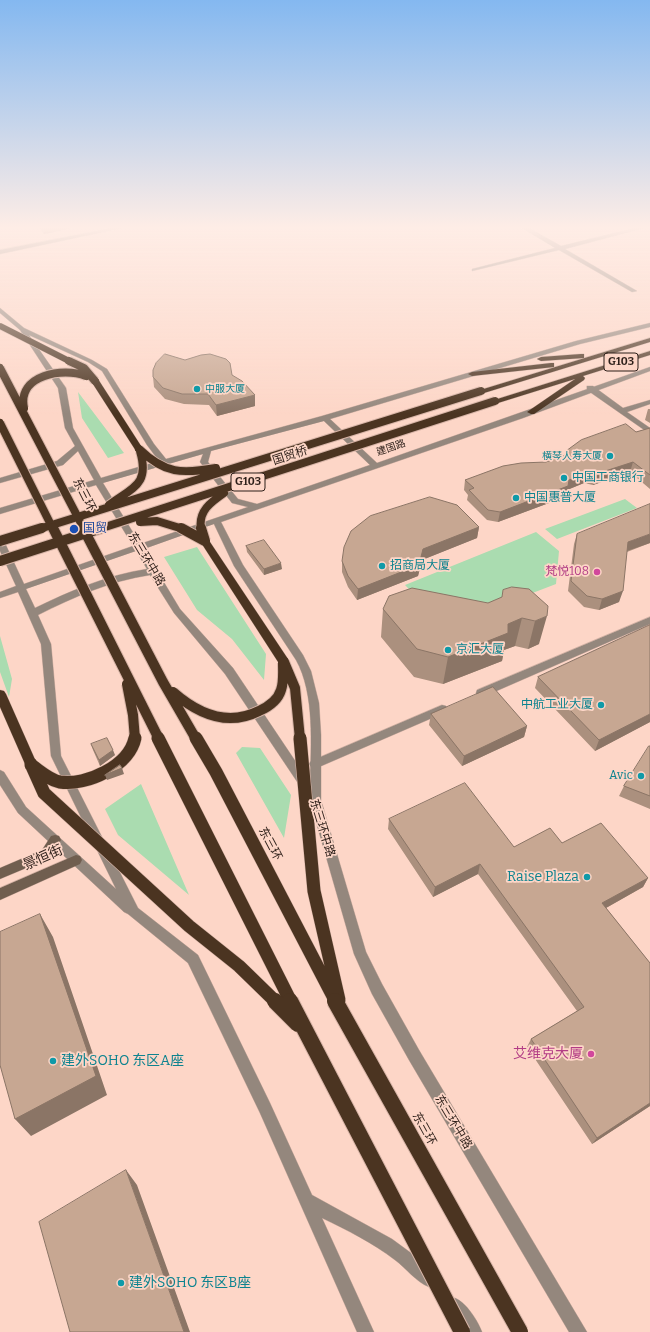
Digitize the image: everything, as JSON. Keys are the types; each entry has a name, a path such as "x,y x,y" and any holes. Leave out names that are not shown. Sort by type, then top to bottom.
{"highway":[{"path":"0,326 84,368 95,381 139,448 149,459 164,470 190,472 259,460"},
{"name":"G103","path":"580,362 650,340"},
{"name":"G103","path":"592,371 650,353"},
{"path":"513,362 602,355"},
{"path":"472,374 580,362"},
{"name":"国贸桥","path":"0,540 100,511 481,391 580,362"},
{"name":"东三环","path":"0,368 163,682 216,772 343,1016 520,1332"},
{"path":"27,418 22,399 24,392 36,380 49,374 67,371 83,374 95,381"},
{"path":"531,412 592,371"},
{"name":"国贸桥","path":"0,561 592,371"},
{"path":"0,424 305,1030 462,1332"},
{"path":"100,511 137,484 144,475 143,462 139,448"},
{"path":"234,487 214,500 199,516 199,523 204,540 284,662 295,688 314,891 343,1016"},
{"path":"109,526 146,521 162,521 178,525 204,540"},
{"path":"0,564 24,553"},
{"path":"163,682 180,699 194,709 212,717 224,720 240,719 253,716 276,699 281,690 284,662"},
{"path":"31,764 50,779 61,783 79,782 108,771 124,760 133,745 135,735 124,671"},
{"path":"0,694 44,793 189,926 239,966 305,1030"}],"main road":[{"name":"景恒街","path":"0,874 46,854 55,840"},
{"name":"景恒街","path":"0,894 76,860"}],"street":[{"name":"东三环中路","path":"0,310 22,329 62,388 69,428 98,482 154,571 177,611 229,671 315,800 360,954 376,989 579,1332"},
{"path":"0,511 164,462 325,418 578,342 650,325"},
{"path":"22,329 90,361 105,370 164,462"},
{"name":"建国路","path":"0,595 531,412 572,397 590,388 650,369"},
{"path":"590,388 650,432"},
{"path":"622,411 650,402"},
{"path":"325,418 374,465"},
{"path":"0,481 60,463 79,446"},
{"path":"208,450 204,462 235,501 257,506"},
{"path":"216,520 223,539 306,670 316,711 315,800"},
{"path":"0,540 46,644 56,756 134,912"},
{"path":"33,613 65,597 133,574 154,571"},
{"path":"474,696 650,620"},
{"path":"316,764 453,705"},
{"path":"0,775 22,810 134,912 193,959 307,1201 366,1332"},
{"path":"307,1201 383,1241 418,1267 458,1309 474,1332"}],"green space":[{"path":"78,392 124,453 108,458 82,418"},
{"path":"625,499 637,508 557,539 545,529"},
{"path":"536,532 559,551 556,584 470,617 427,608 405,585"},
{"path":"197,547 266,654 264,680 232,639 197,610 164,557"},
{"path":"0,636 12,679 9,697 0,672"},
{"path":"242,747 260,748 291,795 284,838 236,753"},
{"path":"141,784 189,895 118,835 105,809"}],"building":[{"name":"中服大厦","path":"165,354 185,360 210,354 226,359 230,363 232,375 242,381 255,395 216,405 208,394 182,394 163,388 153,377 153,370 156,363"},
{"path":"626,424 636,432 650,428 650,475 633,462 596,474 587,473 569,480 568,486 500,512 488,510 469,490 474,488 465,480 503,466 521,463 546,462 569,454 566,451 581,440"},
{"path":"430,497 457,505 479,527 423,549 419,565 358,589 348,576 342,561 344,547 351,531 370,516"},
{"name":"梵悦108","path":"650,504 650,534 628,542 623,591 602,599 587,596 571,581 577,534"},
{"path":"264,540 281,563 264,569 246,546"},
{"path":"512,587 529,589 548,606 547,616 535,621 522,618 508,624 508,633 448,657 417,649 383,609 389,596 412,588 488,603 502,597 503,590"},
{"name":"中航工业大厦","path":"650,625 650,714 599,740 538,677"},
{"path":"493,687 527,726 464,756 431,714"},
{"path":"107,738 113,750 99,760 91,744"},
{"name":"Avic","path":"650,746 650,796 624,786"},
{"path":"120,765 122,768 105,775"},
{"path":"465,783 514,847 550,828 562,843 601,823 648,878 602,903 650,963 650,1103 597,1138 531,1039 584,1007 480,864 435,887 389,819"},
{"name":"建外SOHO 东区A座","path":"40,914 96,1076 15,1119 0,1065 0,932"},
{"name":"建外SOHO 东区B座","path":"126,1170 184,1332 70,1332 39,1222"}],"place":[{"name":"中服大厦","path":"197,389"},
{"name":"横琴人寿大厦","path":"610,456"},
{"name":"中国工商银行","path":"564,478"},
{"name":"中国惠普大厦","path":"516,498"},
{"name":"国贸","path":"74,529"},
{"name":"招商局大厦","path":"382,566"},
{"name":"梵悦108","path":"597,572"},
{"name":"京汇大厦","path":"448,650"},
{"name":"中航工业大厦","path":"601,705"},
{"name":"Avic","path":"641,776"},
{"name":"Raise Plaza","path":"587,877"},
{"name":"艾维克大厦","path":"591,1054"},
{"name":"建外SOHO 东区A座","path":"53,1061"},
{"name":"建外SOHO 东区B座","path":"121,1283"}]}
